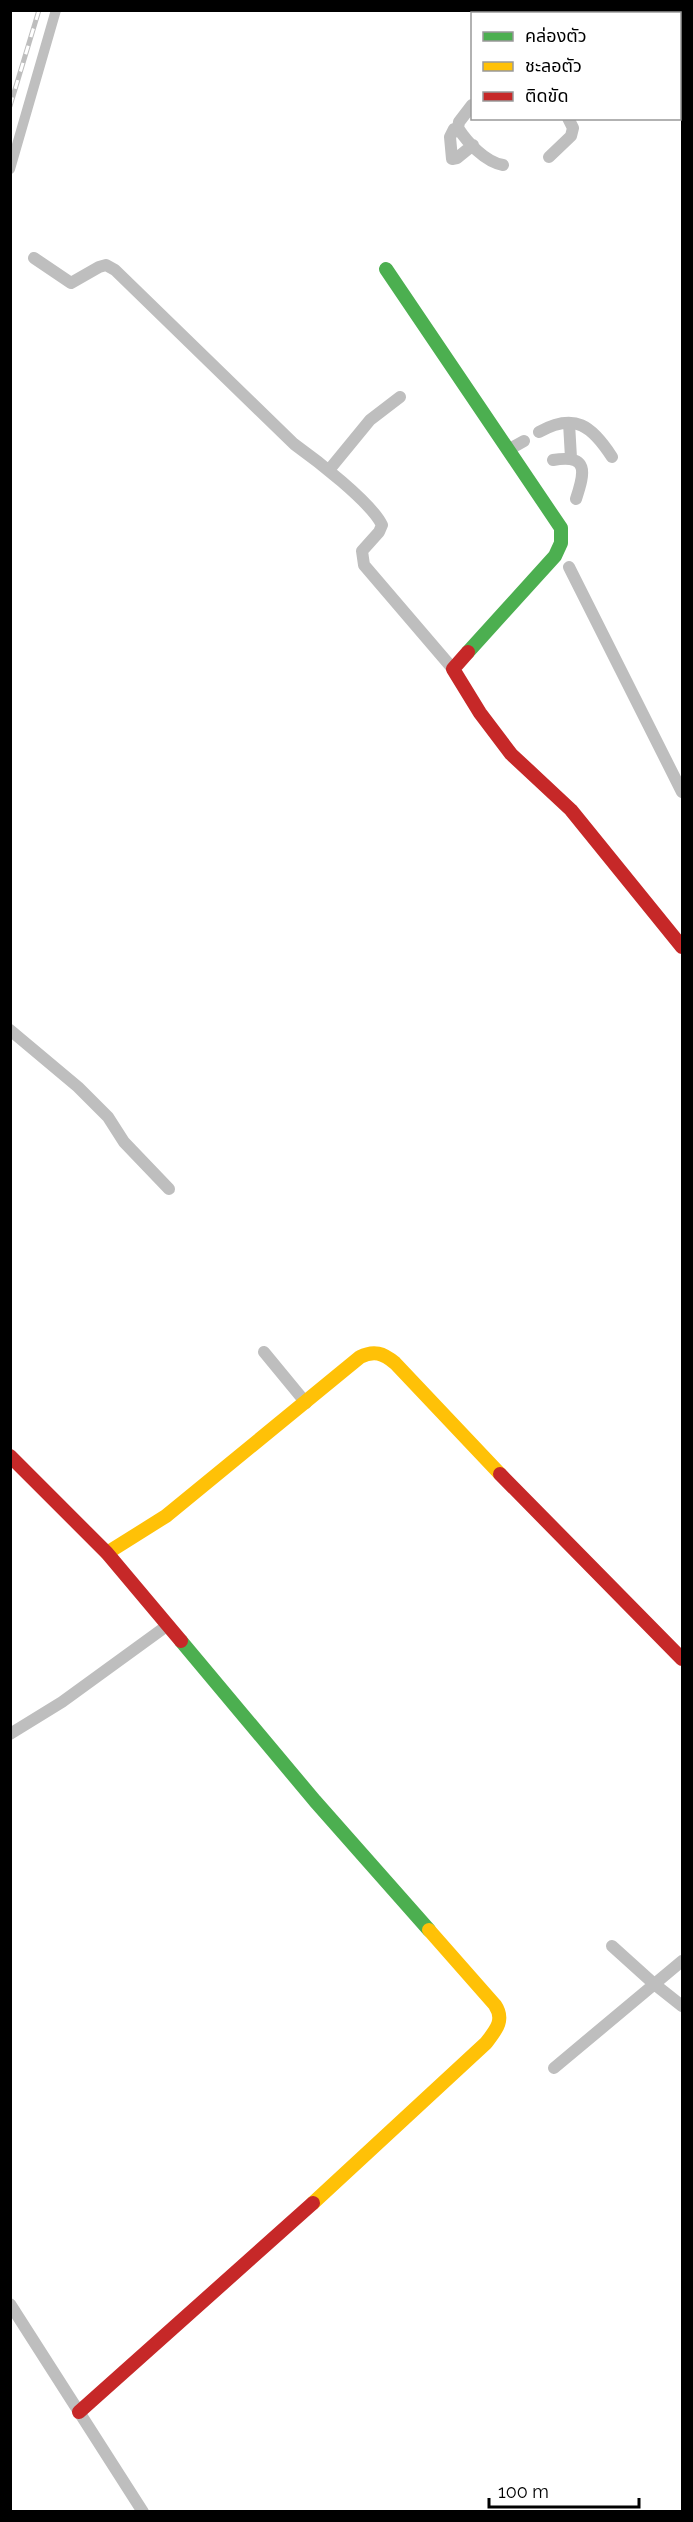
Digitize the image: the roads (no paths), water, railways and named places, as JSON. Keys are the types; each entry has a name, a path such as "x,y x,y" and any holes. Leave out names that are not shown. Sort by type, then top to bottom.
{"street":[{"path":"458,128 459,122 471,106"},
{"path":"549,156 571,136 573,128 569,120"},
{"path":"458,128 490,160 503,165"},
{"path":"458,128 454,129 450,137 452,159 457,159 473,145"},
{"path":"34,258 70,283 99,267 106,265 115,270 294,444 329,470 377,517 382,525 362,551 364,565 453,669 480,713 511,754 571,810 682,947"},
{"path":"386,269 561,528 563,535 562,544 555,556 453,669"},
{"path":"329,470 370,420 399,398"},
{"path":"539,432 551,425 569,423 591,429 600,437 612,457"},
{"path":"569,423 571,458"},
{"path":"508,450 524,441"},
{"path":"553,460 571,458 579,462 583,473 576,499"},
{"path":"568,567 682,792"},
{"path":"10,1030 78,1087 108,1117 124,1142 169,1189"},
{"path":"107,1553 166,1516 360,1357 372,1351 383,1353 682,1659"},
{"path":"264,1352 306,1403"},
{"path":"10,1456 107,1553 315,1801 489,1998 499,2010 501,2018 499,2026 486,2043 362,2160 79,2412"},
{"path":"10,1734 62,1702 168,1625"},
{"path":"612,1946 682,2006"},
{"path":"554,2068 682,1960"},
{"path":"10,2304 143,2511"}],"waterway":[{"path":"10,169 56,10"}],"railway":[{"path":"10,106 39,10"}]}
